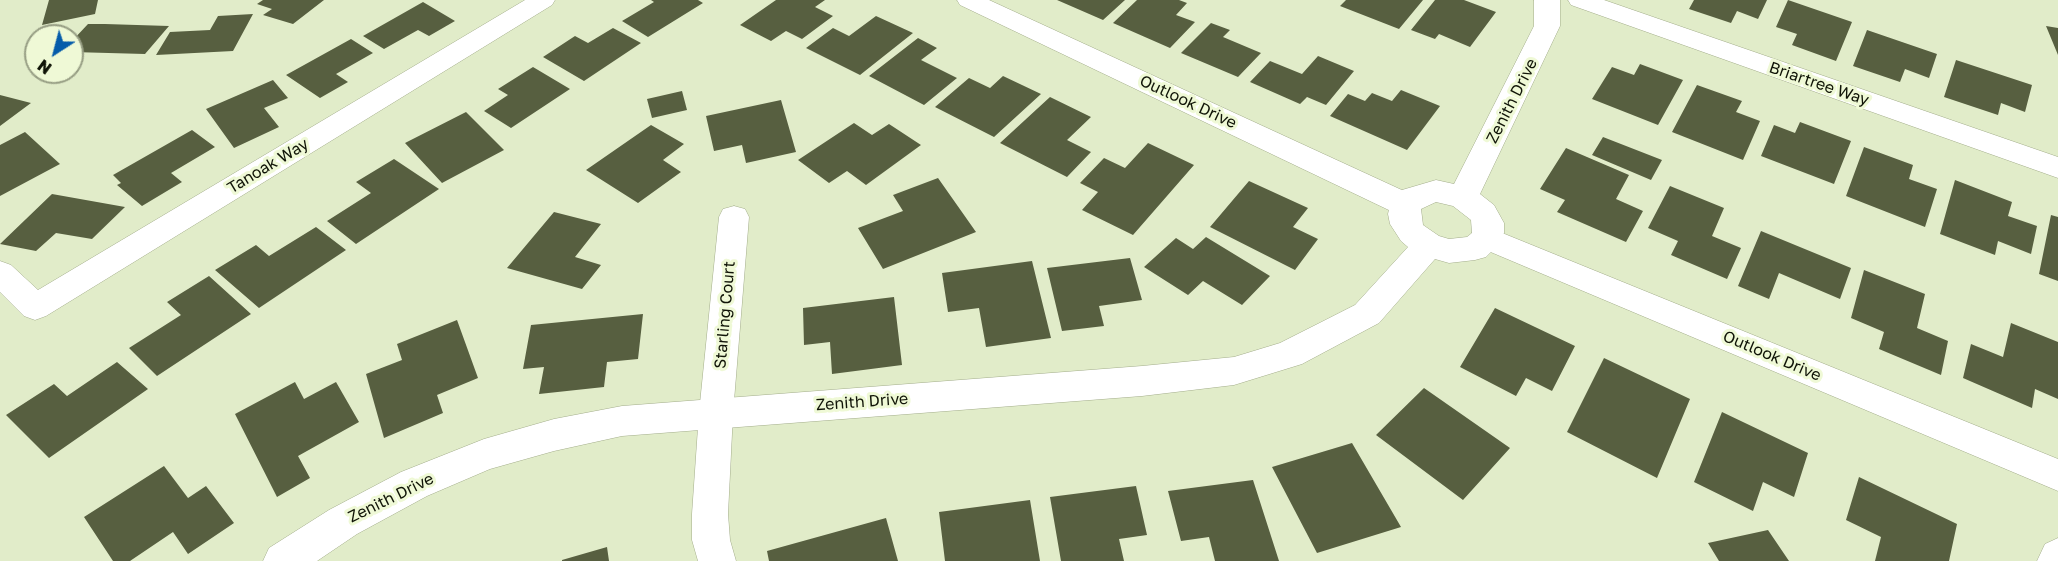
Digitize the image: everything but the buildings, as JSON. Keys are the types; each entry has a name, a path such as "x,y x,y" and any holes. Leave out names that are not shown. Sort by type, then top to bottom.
{"street":[{"name":"Tanoak Way","path":"0,273 35,307 543,0"},
{"name":"Outlook Drive","path":"969,0 1406,205"},
{"name":"Zenith Drive","path":"1463,197 1547,26 1547,0"},
{"name":"Briartree Way","path":"1580,0 2058,168"},
{"path":"1436,191 1463,197 1483,213 1488,223 1485,237 1475,248 1449,251 1428,244 1413,233 1406,224 1404,214 1406,205 1413,198 1436,191"},
{"name":"Starling Court","path":"717,561 711,540 710,514 716,413 734,217"},
{"name":"Outlook Drive","path":"1485,237 2058,475"},
{"name":"Zenith Drive","path":"283,561 342,522 414,484 484,455 554,435 622,421 1142,381 1234,371 1290,354 1367,314 1409,269 1428,244"},
{"path":"2056,561 2058,556"}]}
